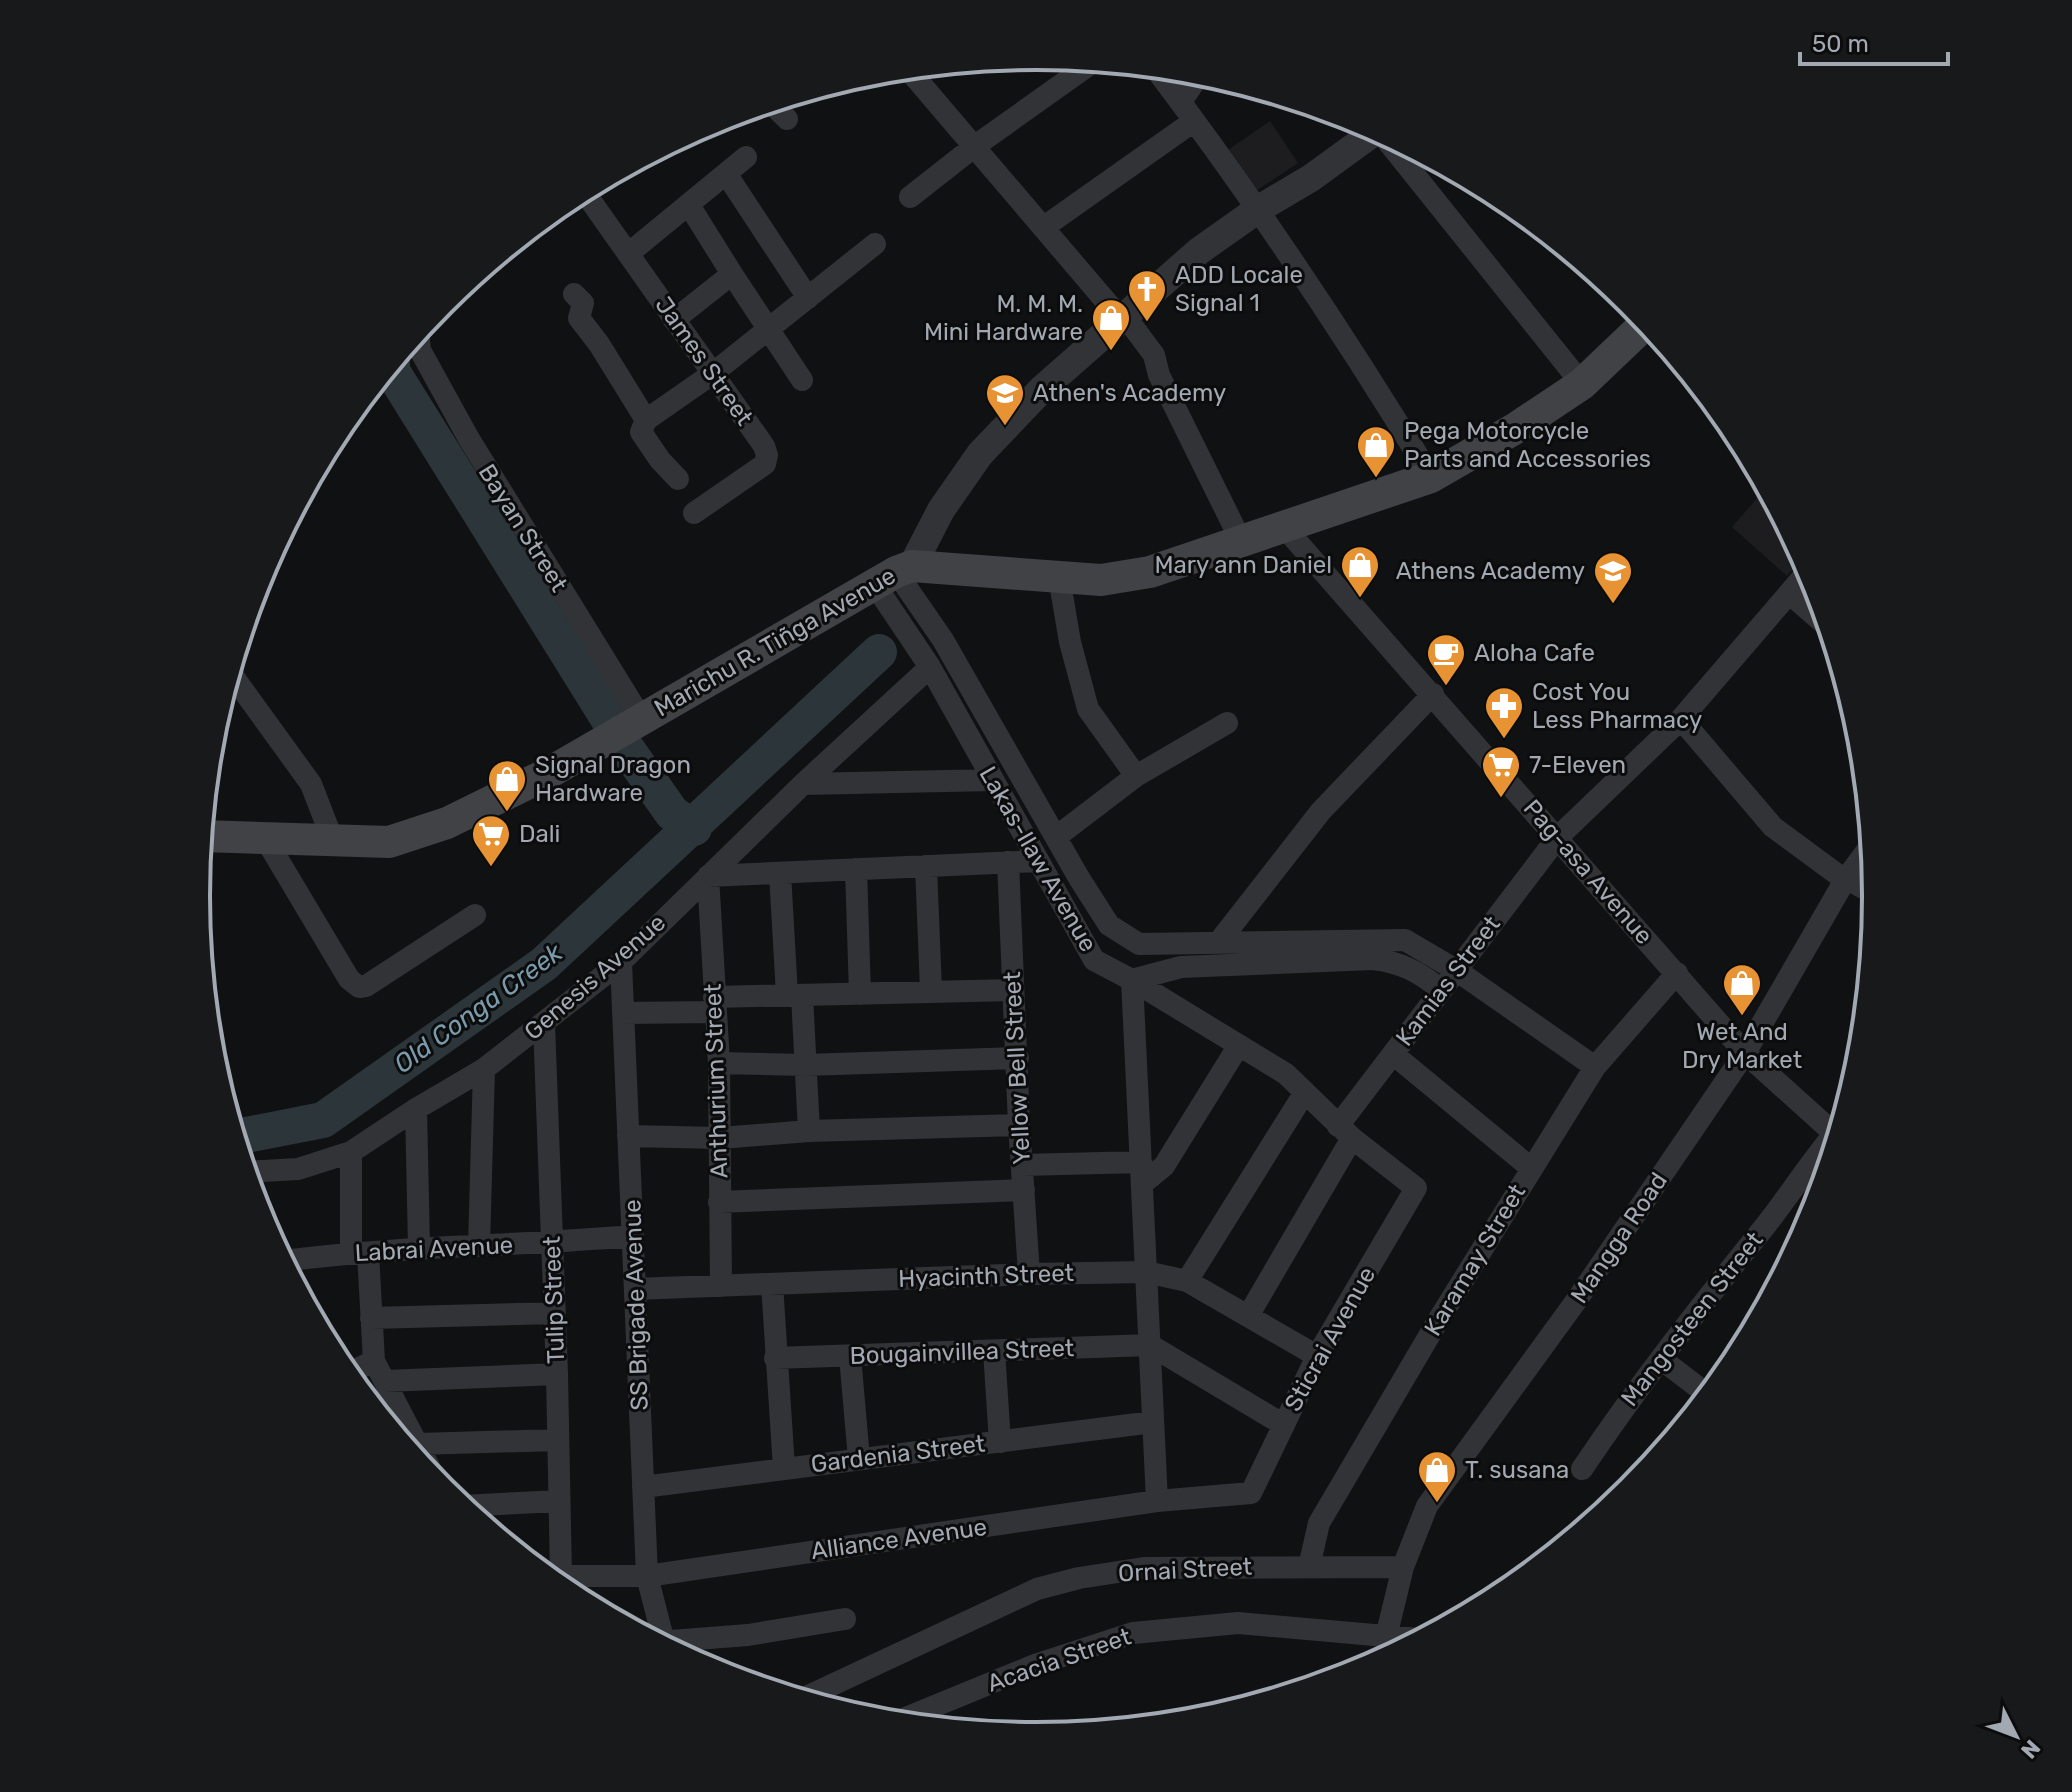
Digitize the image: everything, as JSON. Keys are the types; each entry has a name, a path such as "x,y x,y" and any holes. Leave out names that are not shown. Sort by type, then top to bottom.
{"main road":[{"name":"Marichu R. Tiñga Avenue","path":"213,836 389,842 447,823 547,774 894,574 1101,580 1150,572 1431,477 1516,428 1582,384 1638,331"}],"street":[{"path":"910,197 1079,72"},
{"path":"917,79 1120,320 1154,355 1159,375 1242,543"},
{"path":"1165,80 1376,386 1431,477"},
{"path":"1044,227 1188,111 1196,86"},
{"path":"779,111 787,119"},
{"path":"1367,140 1199,251 1043,388 980,454 894,574 943,640 1109,925 1139,944 1405,940 1456,970 1595,1067"},
{"path":"1397,153 1582,384"},
{"path":"628,254 746,157"},
{"path":"727,175 808,298"},
{"name":"James Street","path":"591,201 764,446 765,464 694,513"},
{"path":"689,205 802,380"},
{"path":"678,479 641,432 646,420 712,374 875,244"},
{"path":"674,320 732,274"},
{"path":"574,294 583,303 579,318 599,344 646,420"},
{"name":"Bayan Street","path":"420,346 469,439 641,718"},
{"name":"Pag-asa Avenue","path":"1285,528 1745,1053 1829,1125"},
{"name":"Lakas-Ilaw Avenue","path":"894,574 930,667 1094,960 1286,1074 1345,1132 1416,1188"},
{"path":"1059,577 1070,642 1088,709 1136,776"},
{"name":"Kamias Street","path":"1248,1316 1345,1132 1393,1054 1456,970 1558,837 1681,719 1800,582"},
{"path":"1790,594 1811,613"},
{"name":"Genesis Avenue","path":"258,1171 298,1169 351,1152 484,1069 621,962 803,784 930,667"},
{"path":"238,683 311,784 333,841"},
{"path":"1218,943 1321,811 1433,694"},
{"path":"1681,719 1773,827 1862,889"},
{"path":"1056,837 1136,776 1227,723"},
{"path":"803,784 993,780"},
{"path":"265,838 349,979 359,987 366,986 475,915"},
{"name":"Mangga Road","path":"1386,1637 1403,1567 1427,1506 1576,1301 1745,1053 1845,880 1861,859"},
{"path":"708,876 1038,861"},
{"name":"Yellow Bell Street","path":"1008,862 1019,1125 1029,1274"},
{"path":"926,866 931,991"},
{"path":"856,869 860,994"},
{"path":"780,873 805,1065 809,1131"},
{"name":"Anthurium Street","path":"708,876 719,1063 721,1286"},
{"path":"1157,1501 1132,980 1181,967 1373,959 1396,961 1441,990"},
{"name":"SS Brigade Avenue","path":"621,962 647,1576 659,1631"},
{"name":"Karamay Street","path":"1309,1567 1319,1523 1531,1168 1595,1067 1677,973"},
{"path":"623,1013 794,995 1013,990"},
{"name":"Tulip Street","path":"544,1024 557,1374 559,1501 555,1567"},
{"path":"1022,1165 1142,1173 1164,1166 1239,1045"},
{"path":"1393,1054 1531,1168"},
{"path":"719,1063 805,1065 1018,1058"},
{"path":"479,1246 484,1069"},
{"path":"1187,1281 1305,1092"},
{"path":"416,1109 419,1247"},
{"path":"628,1136 720,1138 809,1131 1019,1125"},
{"path":"351,1152 359,1253 371,1318 374,1361 416,1442"},
{"name":"Mangosteen Street","path":"1582,1469 1621,1411 1821,1153"},
{"name":"Sticrai Avenue","path":"1251,1493 1317,1356 1416,1188"},
{"path":"719,1202 1024,1190"},
{"name":"Labrai Avenue","path":"294,1260 419,1247 552,1243 633,1236"},
{"name":"Hyacinth Street","path":"635,1289 1146,1272 1187,1281 1317,1356"},
{"path":"772,1284 784,1468"},
{"path":"371,1318 555,1313"},
{"path":"1150,1345 1284,1425"},
{"name":"Bougainvillea Street","path":"775,1358 1150,1345"},
{"path":"994,1351 1000,1442"},
{"path":"850,1356 859,1459"},
{"path":"1661,1359 1699,1388"},
{"path":"359,1368 374,1361"},
{"path":"385,1381 557,1374"},
{"name":"Gardenia Street","path":"643,1487 1153,1422"},
{"path":"418,1444 557,1440"},
{"name":"Alliance Avenue","path":"567,1576 647,1576 1157,1501 1251,1493"},
{"path":"478,1505 559,1501"},
{"name":"Ornai Street","path":"816,1692 1037,1589 1079,1578 1144,1568 1403,1567"},
{"path":"681,1641 748,1635 845,1619"},
{"name":"Acacia Street","path":"917,1713 1035,1665 1133,1633 1238,1623 1399,1638"}],"shaded area":[{"path":"1270,121 1298,163 1256,191 1228,150"},
{"path":"1758,497 1794,568 1787,576 1732,527"}],"waterway":[{"name":"Old Conga Creek","path":"395,376 611,723"},
{"name":"Old Conga Creek","path":"246,1135 323,1120 544,964 879,652"},
{"name":"Old Conga Creek","path":"622,742 672,813 694,828"}],"place":[{"name":"ADD Locale Signal 1","path":"1147,323"},
{"name":"M. M. M. Mini Hardware","path":"1111,352"},
{"name":"Athen's Academy","path":"1005,427"},
{"name":"Pega Motorcycle Parts and Accessories","path":"1376,479"},
{"name":"Mary ann Daniel","path":"1360,599"},
{"name":"Athens Academy","path":"1613,605"},
{"name":"Aloha Cafe","path":"1446,687"},
{"name":"Cost You Less Pharmacy","path":"1504,740"},
{"name":"7-Eleven","path":"1501,799"},
{"name":"Signal Dragon Hardware","path":"507,813"},
{"name":"Dali","path":"491,868"},
{"name":"Wet And Dry Market","path":"1742,1017"},
{"name":"T. susana","path":"1437,1504"}]}
